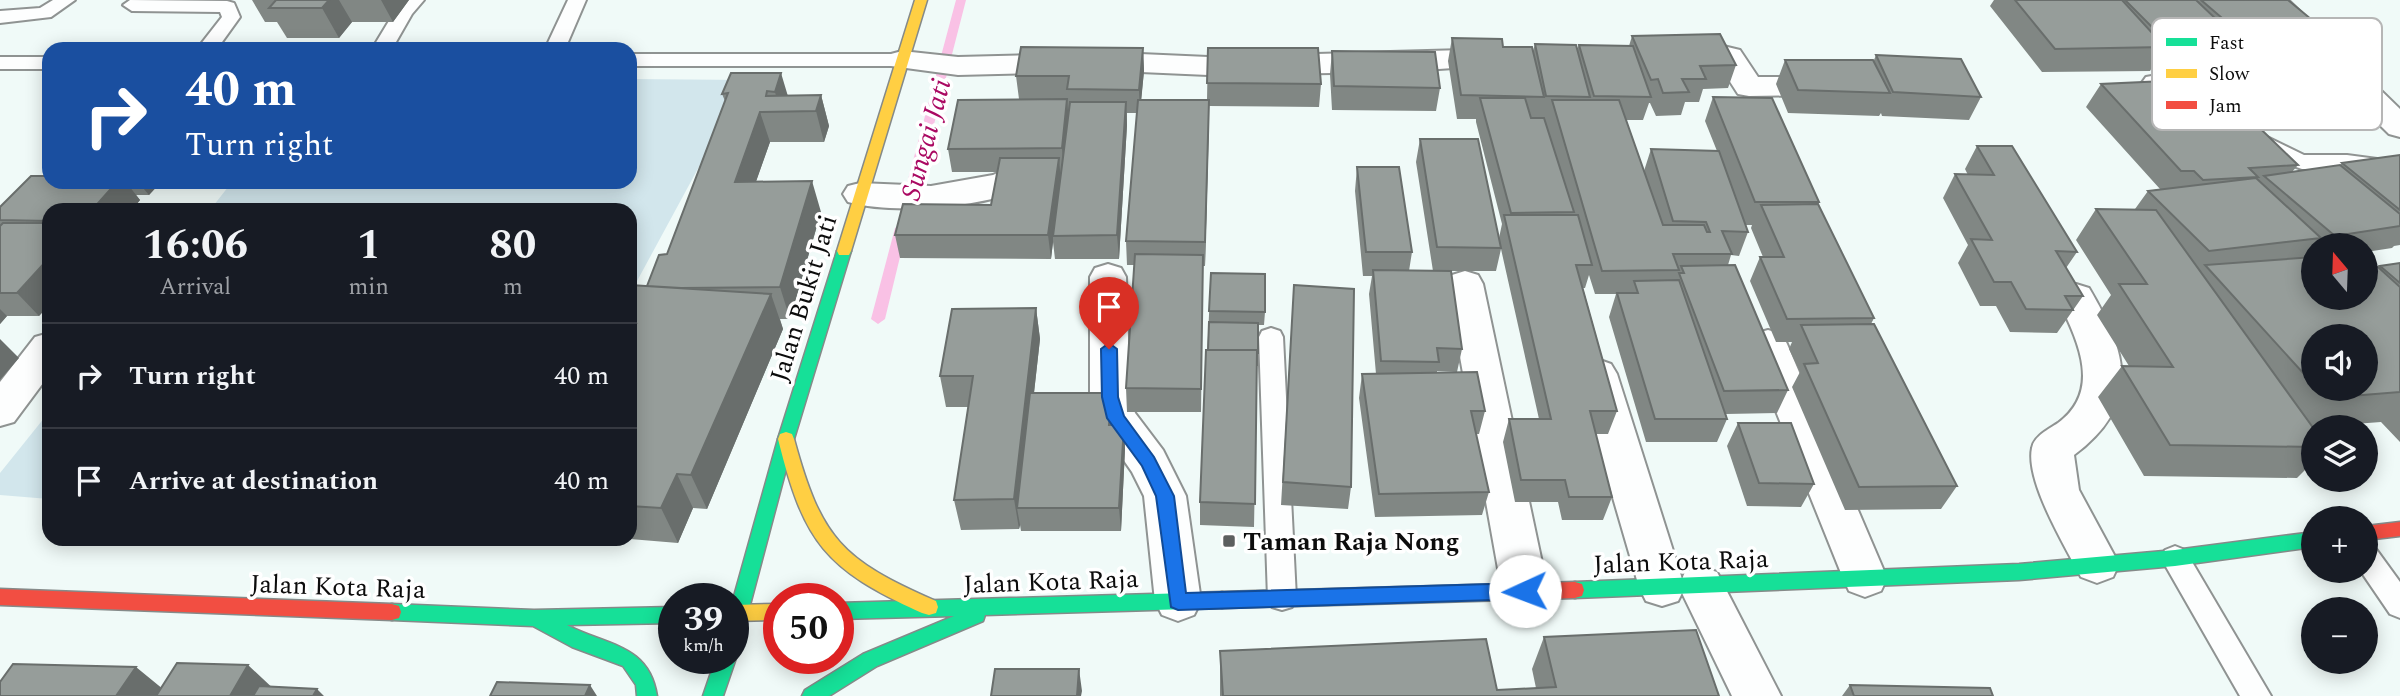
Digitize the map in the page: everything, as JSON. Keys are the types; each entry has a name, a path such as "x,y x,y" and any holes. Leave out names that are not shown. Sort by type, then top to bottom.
{"main road":[{"name":"Jalan Bukit Jati","path":"745,583 860,194 914,61 921,0"},
{"path":"786,439 790,460 814,516 836,553 870,577 934,609"},
{"path":"2378,532 2400,529"},
{"name":"Jalan Kota Raja","path":"854,611 1681,586 2019,572 2175,558 2301,542"},
{"name":"Jalan Kota Raja","path":"0,597 534,618 658,615"},
{"path":"813,696 832,681 881,656 994,607"},
{"path":"534,618 579,642 630,660 645,682 647,696"},
{"path":"713,696 721,674"}],"street":[{"path":"2270,1 2288,18"},
{"path":"1661,48 1694,47 1728,56 1749,87 1846,86"},
{"path":"914,61 958,66 1118,62 1208,66 1395,64 1532,57"},
{"path":"2134,86 2152,84"},
{"path":"2382,109 2400,127"},
{"path":"860,194 915,197 1001,185 1030,171 1033,160 1041,149"},
{"path":"1108,277 1110,397 1116,418 1148,462 1165,496 1178,601"},
{"path":"1465,284 1525,591"},
{"path":"2076,296 2100,349 2104,389 2083,426 2052,449 2058,491 2097,565"},
{"path":"1753,309 1865,578"},
{"path":"1588,341 1681,586 1757,696"},
{"path":"0,411 42,356"}],"lane":[{"path":"0,18 44,13 66,0"},
{"path":"386,42 404,11 415,0"},
{"path":"558,42 578,0"},
{"path":"132,5 227,7 231,17 213,42"},
{"path":"637,60 914,61"},
{"path":"0,63 42,63"},
{"path":"2251,130 2263,142 2302,162 2347,162 2400,169"},
{"path":"1272,337 1282,598"},
{"path":"2175,558 2256,696"},
{"path":"2378,574 2400,605"}],"shaded area":[{"path":"637,79 746,80 637,281 637,203 216,203 226,189 637,189"},
{"path":"42,421 42,498 0,495 0,473"}],"building":[{"path":"276,0 329,0 322,8 269,8"},
{"path":"2015,0 2122,0 2152,33 2152,47 2055,49"},
{"path":"2125,0 2196,0 2215,18 2152,18 2152,27"},
{"path":"2201,0 2288,0 2310,18 2222,18"},
{"path":"1720,34 1736,65 1700,66 1706,79 1682,79 1689,92 1663,93 1658,79 1651,80 1632,36"},
{"path":"1452,38 1502,39 1503,47 1532,47 1544,97 1461,95"},
{"path":"1535,44 1576,45 1590,97 1546,96"},
{"path":"1579,45 1633,46 1651,97 1594,96"},
{"path":"1021,47 1143,48 1139,90 1067,89 1069,76 1016,76"},
{"path":"1208,48 1318,48 1321,84 1207,83"},
{"path":"1332,51 1435,52 1440,88 1334,86"},
{"path":"1876,55 1961,59 1981,97 1893,92"},
{"path":"1785,60 1873,60 1890,93 1798,90"},
{"path":"731,73 781,73 775,92 767,91 766,96 821,95 816,111 760,112 735,182 812,181 780,287 647,286 659,255 667,254 728,93 722,94"},
{"path":"2152,82 2152,130 2262,130 2298,165 2249,168 2258,177 2203,180 2194,171 2181,171 2101,84"},
{"path":"1713,97 1772,98 1819,202 1755,202"},
{"path":"1480,98 1525,98 1531,118 1544,118 1574,212 1511,213"},
{"path":"1067,99 1062,148 948,149 958,100"},
{"path":"1138,100 1209,100 1205,242 1126,241"},
{"path":"1552,100 1619,100 1663,225 1704,225 1707,232 1710,232 1706,222 1673,221 1651,149 1719,151 1748,232 1722,231 1732,254 1673,254 1679,270 1602,271"},
{"path":"1070,102 1126,102 1117,235 1053,236"},
{"path":"1420,139 1478,139 1501,248 1437,247"},
{"path":"1977,146 2012,146 2077,252 2056,251 2083,296 2065,296 2073,310 2026,309 2011,282 1994,282 1971,239 1992,240 1955,174 1994,175"},
{"path":"2400,155 2400,210 2342,163"},
{"path":"1000,158 1059,158 1048,235 895,235 903,204 991,205"},
{"path":"2340,165 2400,214 2400,226 2354,233 2331,233 2264,176"},
{"path":"1357,167 1399,167 1412,252 1366,252"},
{"path":"31,176 42,176 42,189 111,189 98,203 42,203 42,221 0,220 0,207"},
{"path":"2256,178 2316,233 2301,233 2301,240 2209,251 2148,191"},
{"path":"1818,204 1874,318 1787,319 1760,257 1784,257 1761,205"},
{"path":"2096,209 2156,210 2304,415 2301,415 2301,447 2170,445 2122,366 2173,367 2119,284 2147,284"},
{"path":"1504,215 1578,215 1592,265 1576,265 1617,411 1590,411 1612,497 1569,497 1565,480 1521,480 1509,419 1551,419"},
{"path":"3,223 42,223 42,266 17,293 0,293 0,226"},
{"path":"1135,254 1203,255 1201,389 1126,388"},
{"path":"2301,258 2301,310 2378,310 2378,267 2400,287 2400,392 2378,394 2378,324 2301,324 2301,371 2205,265"},
{"path":"2400,263 2400,283 2380,266"},
{"path":"1735,265 1788,390 1724,391 1679,273 1684,273 1681,266"},
{"path":"1373,270 1451,271 1462,349 1437,348 1439,362 1381,361"},
{"path":"1211,273 1265,274 1265,312 1209,311"},
{"path":"1679,280 1727,419 1655,419 1617,293 1638,293 1634,281"},
{"path":"637,285 771,294 691,475 677,474 661,508 637,506"},
{"path":"1294,285 1354,289 1351,487 1283,482"},
{"path":"1036,308 1014,499 954,500 973,376 940,376 952,309"},
{"path":"1209,322 1258,323 1258,353 1257,350 1208,350"},
{"path":"1874,324 1957,486 1859,487 1804,364 1818,363 1801,325"},
{"path":"1206,350 1257,350 1255,504 1200,502"},
{"path":"1477,372 1485,411 1471,411 1489,492 1379,494 1362,374"},
{"path":"1030,393 1111,393 1109,425 1124,425 1119,508 1017,508"},
{"path":"1738,423 1791,423 1814,484 1759,483"},
{"path":"1696,630 1719,696 1223,696 1220,651 1486,639 1497,690 1556,687 1544,637"},
{"path":"177,663 248,665 230,696 156,696"},
{"path":"13,664 136,667 116,696 0,696 0,682"},
{"path":"995,669 1079,669 1077,696 991,696"},
{"path":"497,682 590,685 585,696 490,696"},
{"path":"1850,685 1990,688 1993,696 1854,696"},
{"path":"259,686 317,689 313,696 253,696"}],"waterway":[{"name":"Sungai Jati","path":"908,202 961,0"},
{"name":"Sungai Jati","path":"878,319 901,228"}],"traffic: fast":[{"path":"747,583 786,439 844,251"},
{"path":"1575,590 2019,572 2175,558 2301,541"},
{"path":"854,611 1222,600"},
{"path":"392,612 534,618 658,615"},
{"path":"812,696 870,660 976,615"},
{"path":"539,620 579,641 630,660 645,682 647,696"},
{"path":"713,696 721,674"}],"traffic: slow":[{"path":"844,251 921,0"},
{"path":"786,439 806,504 832,548 863,574 929,607"},
{"path":"749,613 763,612"}],"traffic: jam":[{"path":"2378,532 2400,529"},
{"path":"1222,600 1575,590"},
{"path":"0,597 392,612"}],"place":[{"name":"Taman Raja Nong","path":"1229,541"}],"route":[{"path":"1109,349 1110,397 1116,418 1148,462 1165,496 1178,601 1525,591"}]}
